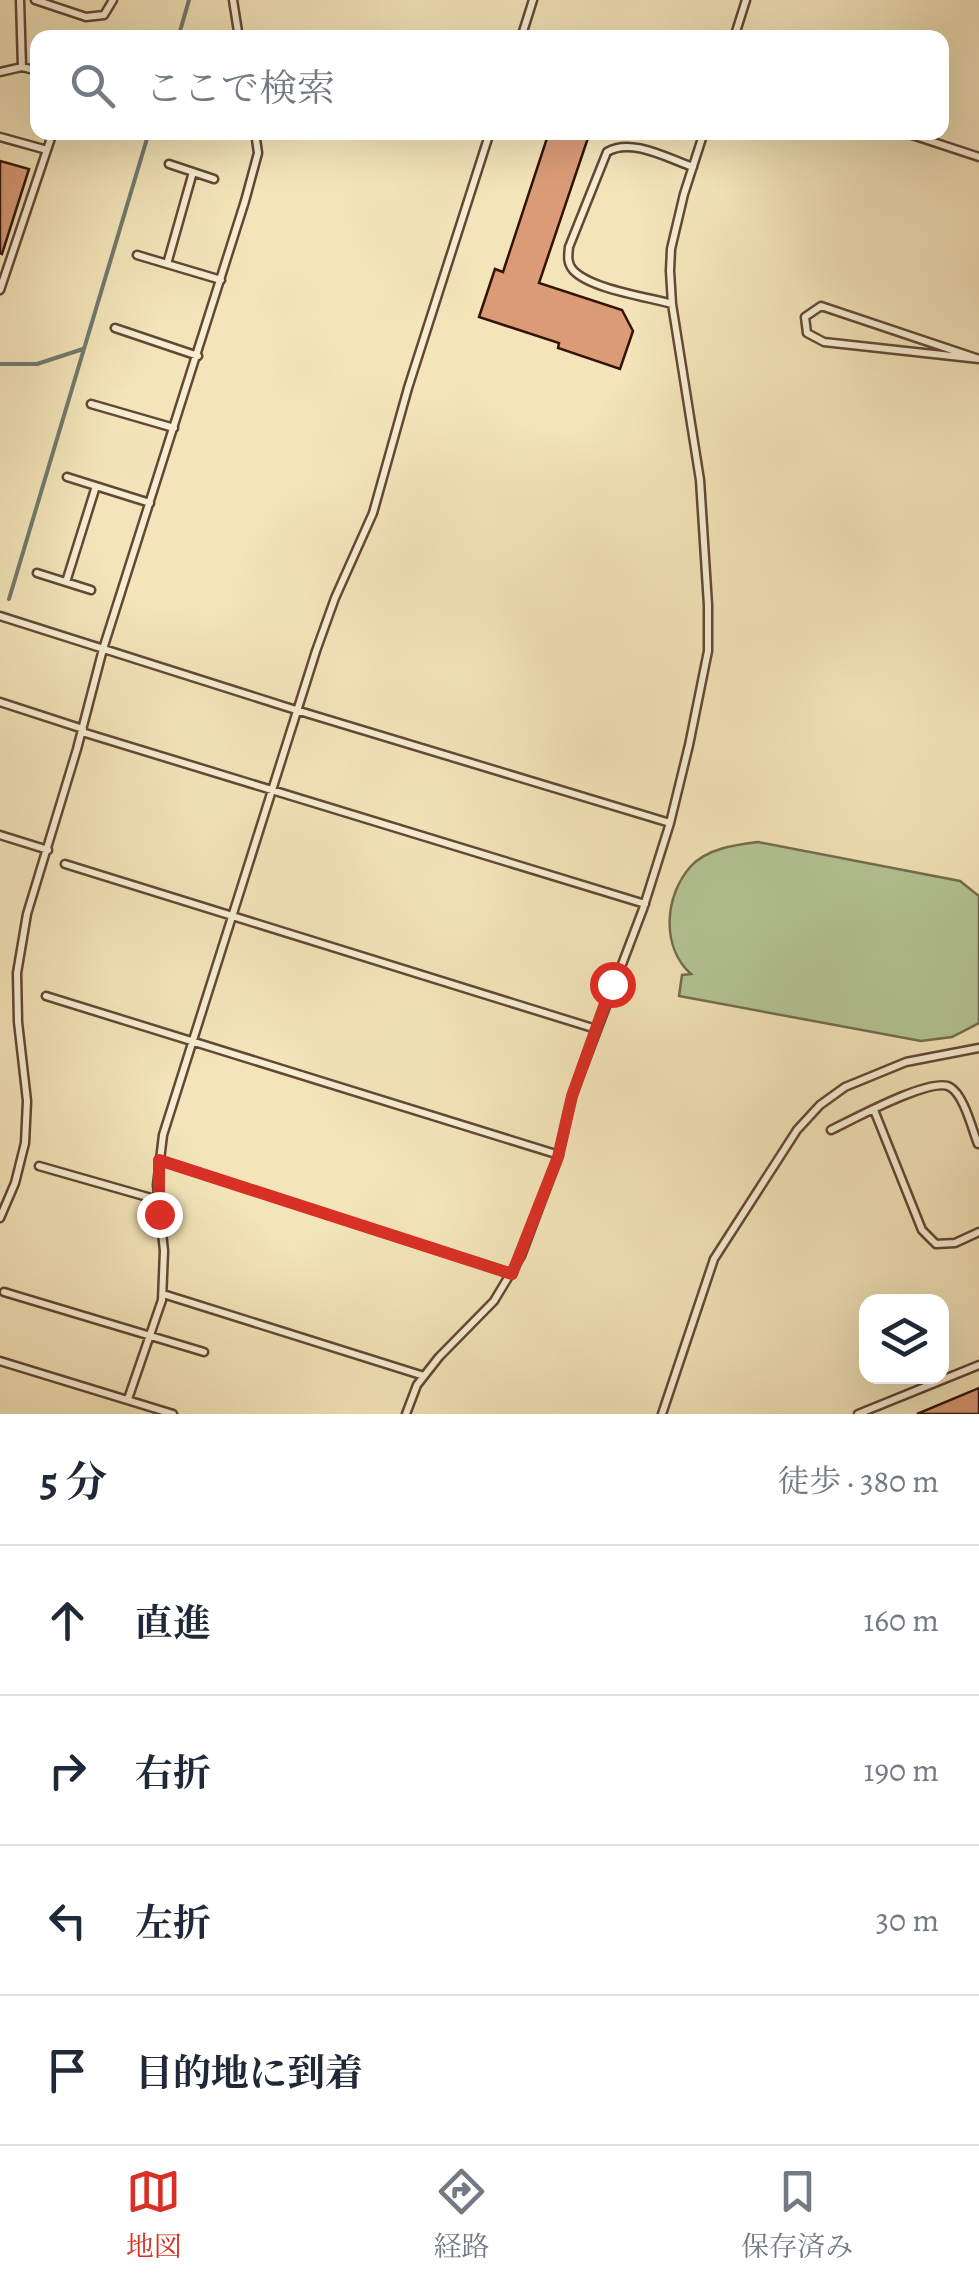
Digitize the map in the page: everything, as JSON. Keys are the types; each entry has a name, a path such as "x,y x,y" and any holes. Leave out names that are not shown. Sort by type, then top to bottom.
{"lane":[{"path":"20,0 22,67"},
{"path":"35,0 86,17 104,15 113,0"},
{"path":"233,0 238,30"},
{"path":"523,30 532,0"},
{"path":"737,30 746,0"},
{"path":"0,72 30,68"},
{"path":"0,137 47,150"},
{"path":"0,290 50,140"},
{"path":"0,1218 15,1183 24,1143 27,1102 17,974 27,914 102,649 222,280 258,153 256,140"},
{"path":"128,1399 162,1294 164,1251 158,1200 163,1135 296,710 335,598 373,513 408,388 487,140"},
{"path":"406,1414 424,1376 494,1301 512,1274 559,1155 572,1096 645,904 670,823 708,651 700,480 672,304 671,250 702,140"},
{"path":"927,140 979,157"},
{"path":"672,304 592,282 575,272 568,261 568,247 607,152 616,146 630,146 694,167"},
{"path":"169,164 214,178"},
{"path":"166,264 194,172"},
{"path":"137,255 222,280"},
{"path":"821,306 979,359 824,342 808,333 804,317 821,306"},
{"path":"115,328 198,356"},
{"path":"91,404 174,428"},
{"path":"67,477 150,504"},
{"path":"66,582 96,486"},
{"path":"38,573 91,590"},
{"path":"0,616 670,823"},
{"path":"0,702 272,792 645,904"},
{"path":"0,835 48,850"},
{"path":"65,864 596,1030"},
{"path":"46,996 559,1155"},
{"path":"662,1414 714,1258 797,1130 820,1105 845,1087 906,1062 979,1048"},
{"path":"831,1130 920,1089 940,1084 952,1088 978,1144"},
{"path":"874,1110 922,1230 936,1244 954,1243 979,1232"},
{"path":"159,1160 512,1274"},
{"path":"39,1166 158,1200"},
{"path":"4,1292 204,1352"},
{"path":"162,1294 424,1376"},
{"path":"0,1360 173,1414"},
{"path":"858,1414 979,1365"}],"green space":[{"path":"758,842 960,881 979,896 979,1023 952,1037 921,1041 679,996 682,975 691,974 681,963 671,936 671,906 682,878 705,855"}],"building":[{"path":"546,140 587,140 539,283 622,310 633,331 620,369 558,348 559,343 479,317 495,269 503,272"},
{"path":"0,161 29,169 2,254 0,253"},
{"path":"979,1388 979,1414 917,1414"}],"waterway":[{"path":"180,30 189,0"},
{"path":"9,599 147,140"},
{"path":"0,364 37,364 83,349"}],"route":[{"path":"159,1214 159,1160 512,1274 558,1157 572,1096 612,984"}]}
